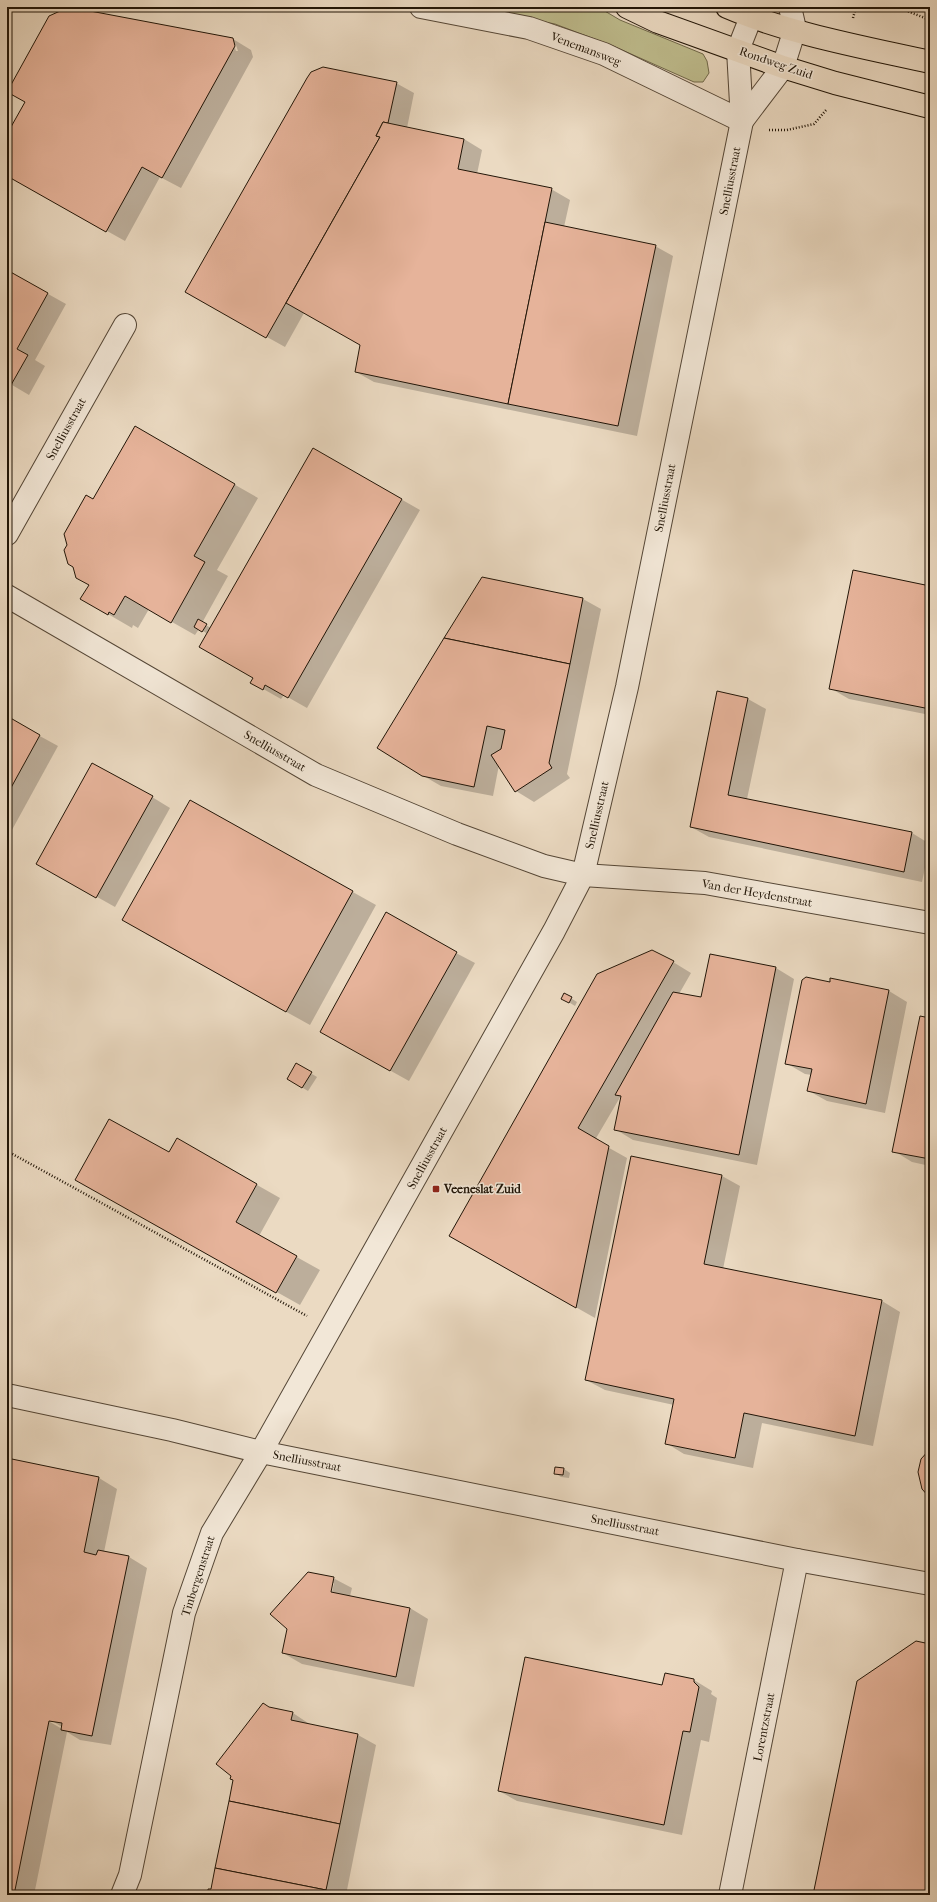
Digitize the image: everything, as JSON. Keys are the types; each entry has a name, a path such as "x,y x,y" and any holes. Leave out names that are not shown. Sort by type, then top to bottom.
{"main road":[{"name":"Rondweg Zuid","path":"627,7 658,22 783,67 835,83 930,107"},
{"path":"727,7 754,12 795,29 930,62"}],"street":[{"name":"Venemansweg","path":"421,7 529,28 604,54 742,121"},
{"path":"790,7 795,29"},
{"path":"738,50 754,12"},
{"name":"Snelliusstraat","path":"742,121 783,67 795,29"},
{"name":"Snelliusstraat","path":"738,50 742,121 627,687 583,875 554,931 261,1452 798,1560 930,1584"},
{"name":"Snelliusstraat","path":"7,534 125,324"},
{"name":"Snelliusstraat","path":"7,596 316,775 457,834 544,866 583,875"},
{"name":"Van der Heydenstraat","path":"583,875 705,883 930,923"},
{"path":"7,1395 172,1430 261,1452"},
{"name":"Tinbergenstraat","path":"122,1895 130,1875 184,1613 212,1533 261,1452"},
{"name":"Lorentzstraat","path":"730,1895 798,1560"}],"path":[{"path":"897,7 930,20"},
{"path":"7,1151 331,1328"}],"shaded area":[{"path":"472,7 598,7 620,20 703,54 707,61 709,73 703,82 694,82 613,46 555,24"}],"building":[{"path":"69,7 233,38 235,46 162,178 142,167 106,232 7,176 7,134 25,102 7,92 49,16"},
{"path":"323,67 397,82 388,123 383,122 376,136 380,137 266,338 185,292 307,78 311,72"},
{"path":"383,122 464,139 458,169 552,188 508,404 355,372 360,345 286,303 380,137 376,136"},
{"path":"545,222 656,245 618,426 508,404"},
{"path":"7,270 48,293 17,349 28,355 11,385 7,383"},
{"path":"135,426 235,484 194,556 205,562 171,623 125,596 114,615 109,612 108,615 80,599 89,585 76,578 73,567 68,564 64,550 67,545 64,534 86,495 93,499"},
{"path":"313,448 402,499 288,698 265,685 263,690 250,683 253,678 199,647"},
{"path":"853,570 930,586 930,709 829,689"},
{"path":"482,577 583,598 570,664 444,638"},
{"path":"198,619 207,624 202,632 194,627"},
{"path":"444,638 570,664 549,763 552,768 515,792 491,755 501,749 505,730 487,726 474,787 422,776 377,748"},
{"path":"717,691 748,698 728,795 912,832 904,872 690,827"},
{"path":"7,716 40,735 7,795"},
{"path":"92,763 153,796 96,898 36,864"},
{"path":"190,800 353,891 286,1012 122,920"},
{"path":"386,912 457,952 390,1071 320,1032"},
{"path":"652,950 674,961 578,1128 609,1146 576,1308 449,1236 597,974"},
{"path":"710,954 776,967 739,1155 614,1130 621,1096 615,1095 673,992 701,997"},
{"path":"806,977 830,982 830,978 889,990 866,1104 807,1091 812,1069 785,1064 802,980"},
{"path":"564,993 572,997 569,1003 561,999"},
{"path":"920,1016 930,1018 930,1159 892,1152"},
{"path":"296,1063 312,1072 302,1088 287,1079"},
{"path":"109,1119 169,1152 177,1138 257,1184 236,1222 297,1256 276,1293 75,1180"},
{"path":"631,1156 722,1175 704,1264 882,1300 855,1436 744,1413 735,1458 665,1444 674,1399 585,1380"},
{"path":"930,1449 930,1498 922,1489 918,1472 921,1459"},
{"path":"7,1458 99,1477 84,1552 96,1555 98,1550 129,1556 92,1736 61,1730 62,1723 49,1721 14,1895 7,1895"},
{"path":"555,1467 564,1468 563,1475 554,1474"},
{"path":"308,1572 334,1577 331,1592 410,1608 396,1677 282,1653 287,1629 270,1614"},
{"path":"916,1641 930,1644 930,1895 813,1895 857,1681"},
{"path":"525,1657 662,1685 665,1673 694,1679 694,1682 699,1687 690,1732 683,1731 664,1825 498,1791"},
{"path":"263,1703 269,1707 293,1712 291,1720 358,1734 340,1824 229,1801 233,1780 230,1779 231,1776 216,1764"},
{"path":"229,1801 340,1824 326,1890 215,1868"},
{"path":"215,1868 326,1890 325,1895 199,1895 208,1893 208,1889 211,1889"}],"place":[{"name":"Veeneslat Zuid","path":"436,1189"}]}
